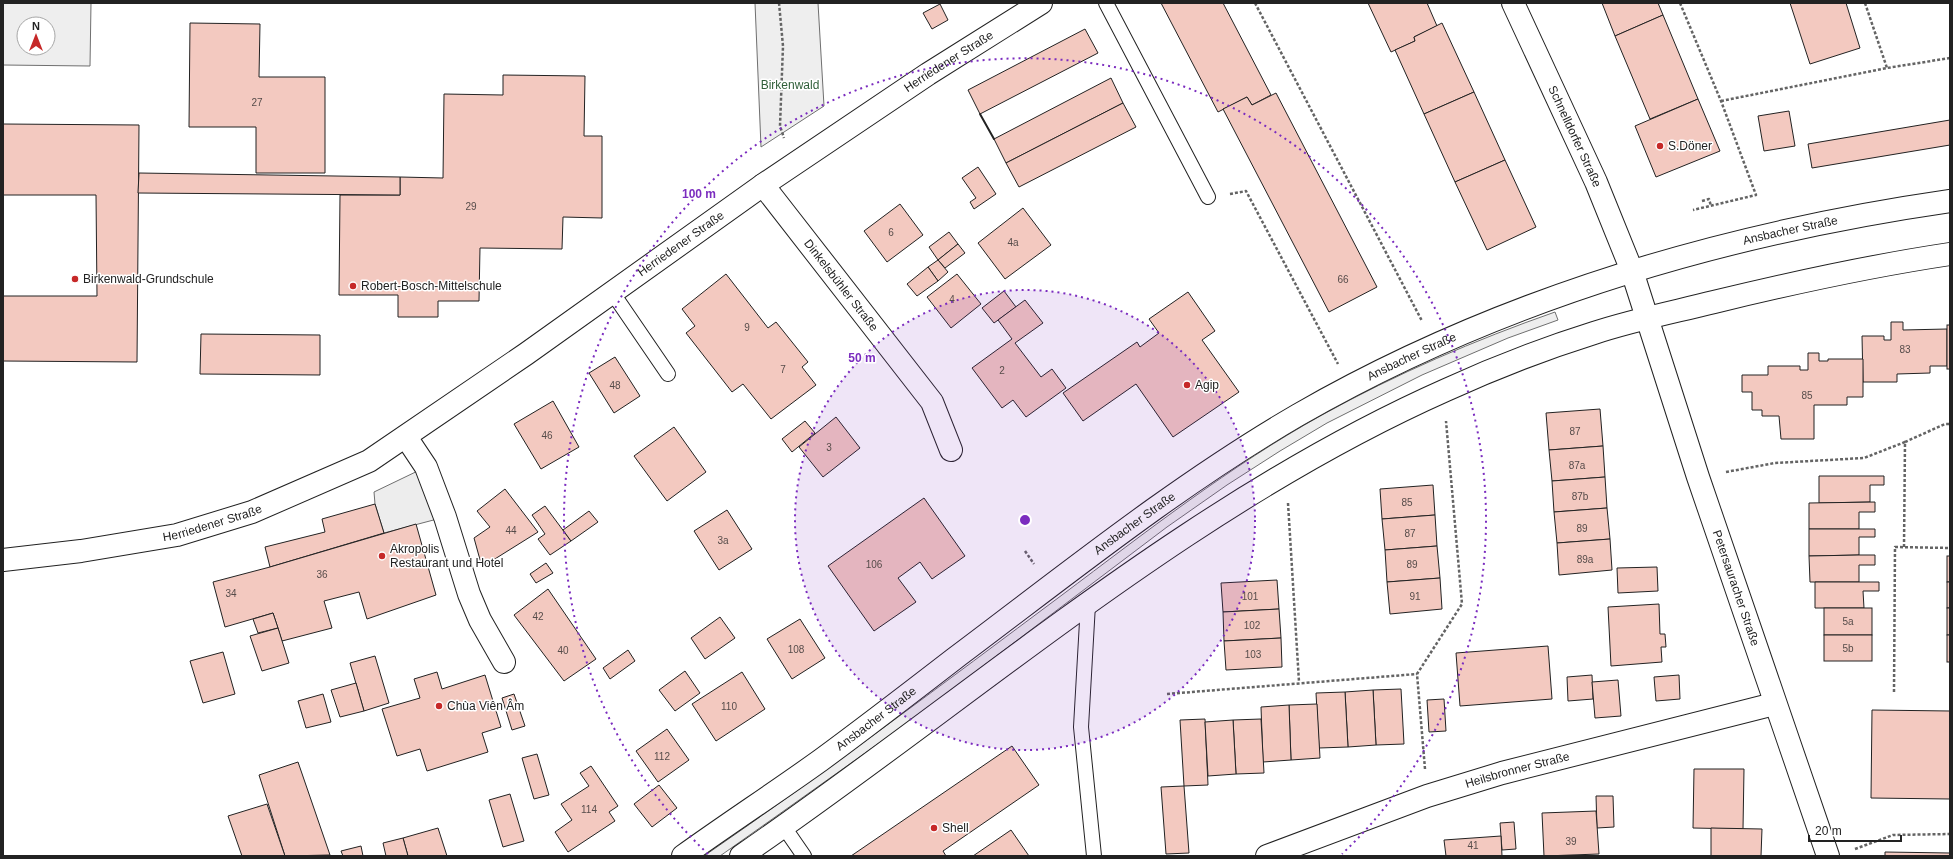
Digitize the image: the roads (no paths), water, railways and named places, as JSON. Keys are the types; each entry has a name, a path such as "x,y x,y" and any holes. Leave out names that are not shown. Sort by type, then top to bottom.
{"street":[{"name":"Herriedener Straße","path":"3,560 81,551 177,535 244,514 369,461 406,437 763,185 928,74 1040,3"},
{"name":"Schnelldorfer Straße","path":"1513,3 1596,182 1632,271"},
{"name":"Dinkelsbühler Straße","path":"763,185 932,402 951,450"},
{"name":"Ansbacher Straße","path":"684,856 824,757 1166,501 1245,448 1297,416 1350,387 1434,345 1562,294 1632,271 1728,244 1847,218 1950,201"},
{"path":"741,856 784,827 1088,604 1226,509 1286,473 1377,423 1444,391 1553,346 1598,331 1832,274 1950,254"},
{"path":"1632,271 1648,318"},
{"name":"Petersauracher Straße","path":"1648,318 1698,477 1774,704 1828,856"},
{"path":"406,437 426,466 445,517 469,594 480,620 504,662"},
{"name":"Heilsbronner Straße","path":"1267,856 1427,796 1502,773 1774,704"}],"lane":[{"path":"1106,3 1208,197"},
{"path":"612,292 668,374"},
{"path":"1088,604 1081,727 1094,856"},
{"path":"784,827 804,856"}],"place":[{"name":"S.Döner","path":"1660,146"},
{"name":"Birkenwald-Grundschule","path":"75,279"},
{"name":"Robert-Bosch-Mittelschule","path":"353,286"},
{"name":"Agip","path":"1187,385"},
{"name":"Akropolis Restaurant und Hotel","path":"382,556"},
{"name":"Chùa Viên Âm","path":"439,706"},
{"name":"Shell","path":"934,828"}],"park label":[{"name":"Birkenwald","path":"790,85"}]}
